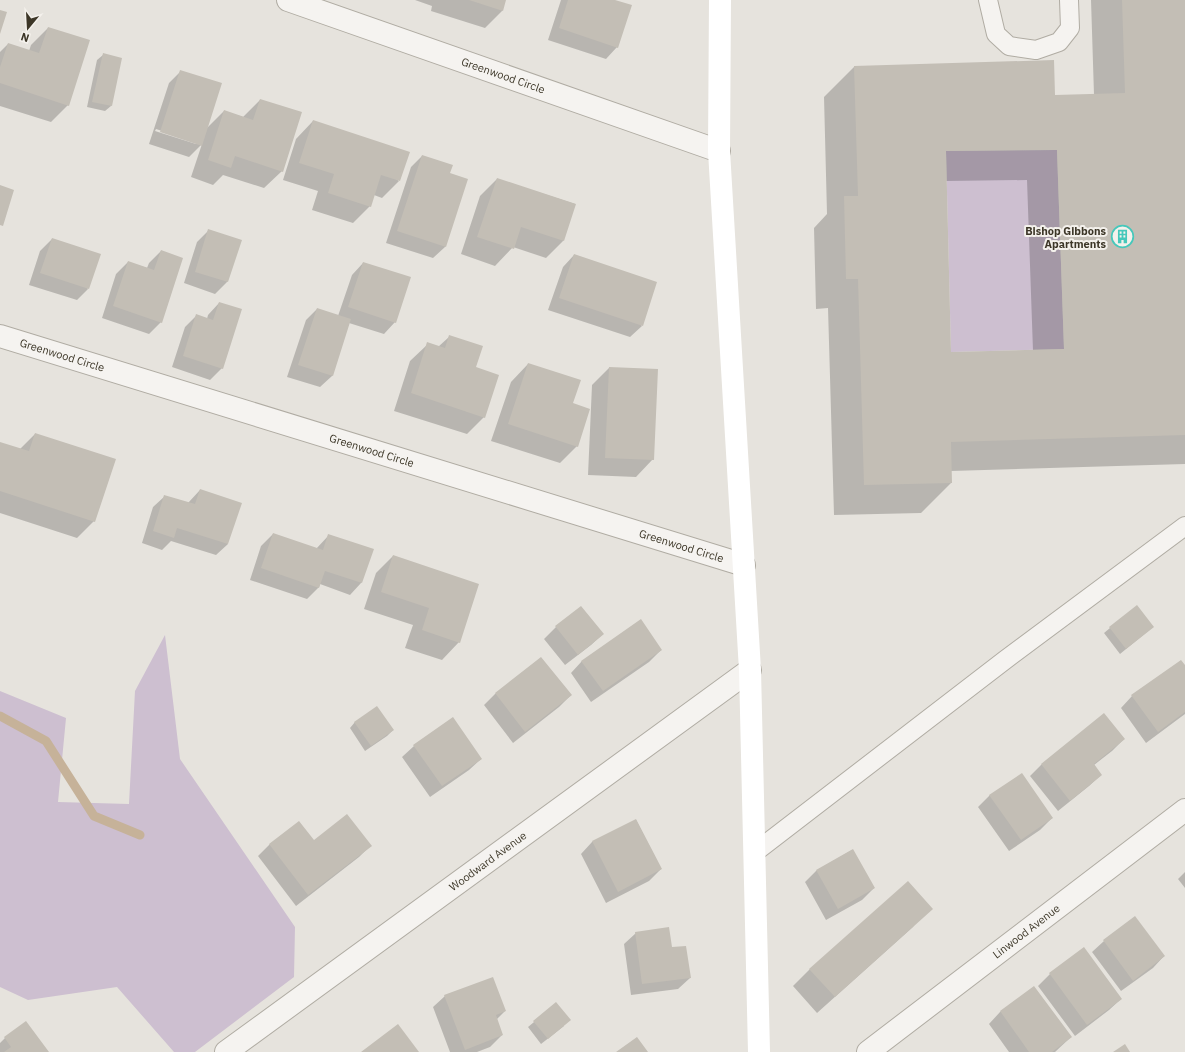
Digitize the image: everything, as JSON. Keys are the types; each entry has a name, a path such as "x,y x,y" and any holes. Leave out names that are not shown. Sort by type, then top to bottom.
{"street":[{"name":"Greenwood Circle","path":"288,0 719,151"},
{"path":"720,0 719,151 750,670 759,1052"},
{"name":"Greenwood Circle","path":"0,336 744,565"},
{"name":"Woodward Avenue","path":"226,1052 750,670"},
{"name":"Linwood Avenue","path":"868,1052 1185,810"}],"lane":[{"path":"988,0 996,34 1009,46 1036,50 1059,42 1070,28 1069,0"},
{"path":"754,853 1005,660 1185,526"}],"shaded area":[{"path":"1057,150 1064,349 951,352 946,151"},
{"path":"165,635 180,759 295,927 294,977 195,1052 174,1052 117,987 28,1000 0,987 0,691 66,718 58,802 129,804 135,691"}],"building":[{"path":"469,0 506,0 503,11"},
{"path":"568,0 615,0 632,5 618,48 559,28"},
{"name":"Bishop Gibbons Apartments","path":"1122,0 1185,0 1185,435 951,442 952,483 864,485 858,279 846,279 844,196 858,196 854,66 1054,60 1055,95 1125,93","holes":["1057,150 1064,349 951,352 946,151"]},
{"path":"0,10 7,12 0,34"},
{"path":"48,27 90,40 69,106 0,83 0,67 8,43 39,53"},
{"path":"103,53 122,58 112,106 92,102"},
{"path":"180,70 222,83 202,146 160,132"},
{"path":"260,99 302,112 283,172 235,156 231,168 208,160 224,110 253,120"},
{"path":"313,120 410,152 400,181 381,175 371,207 328,193 334,174 299,163"},
{"path":"422,155 453,165 450,173 468,179 446,247 397,231"},
{"path":"497,178 576,204 564,241 521,227 514,249 477,237"},
{"path":"0,185 14,190 3,226 0,225"},
{"path":"208,229 242,240 228,282 195,272"},
{"path":"52,238 101,254 89,289 40,273"},
{"path":"161,250 183,258 162,323 113,306 128,261 154,270"},
{"path":"574,254 657,282 643,326 559,298"},
{"path":"363,262 411,277 396,323 348,307"},
{"path":"219,302 242,309 223,369 183,356 196,314 213,320"},
{"path":"317,308 351,319 333,376 298,365"},
{"path":"449,335 483,346 476,367 499,375 485,418 411,393 427,342 445,348"},
{"path":"528,363 581,380 573,403 590,409 578,447 508,424"},
{"path":"609,367 658,369 654,460 605,458"},
{"path":"35,433 116,459 95,522 0,491 0,442 29,451"},
{"path":"200,489 242,503 228,544 177,528 174,538 153,531 164,495 195,504"},
{"path":"273,533 323,550 328,534 374,549 362,583 325,571 319,588 261,568"},
{"path":"393,555 479,584 460,643 422,630 429,608 381,592"},
{"path":"1137,605 1154,627 1126,649 1109,627"},
{"path":"581,606 604,634 578,655 555,626"},
{"path":"641,619 662,650 603,691 581,661"},
{"path":"541,657 572,695 525,732 495,693"},
{"path":"1181,660 1185,665 1185,712 1158,732 1131,695"},
{"path":"377,706 394,730 371,746 354,722"},
{"path":"1104,713 1125,739 1094,764 1102,775 1070,801 1041,764"},
{"path":"453,717 482,759 442,786 413,745"},
{"path":"1022,773 1053,818 1021,840 989,795"},
{"path":"347,814 372,846 308,895 269,844 299,821 314,840"},
{"path":"636,819 662,869 618,892 592,841"},
{"path":"853,849 875,888 838,909 816,870"},
{"path":"908,881 933,909 835,997 809,969"},
{"path":"1135,916 1165,956 1133,981 1103,940"},
{"path":"669,927 672,947 686,946 691,978 642,984 635,932"},
{"path":"1084,947 1122,999 1087,1025 1049,973"},
{"path":"493,977 506,1011 496,1015 503,1035 465,1050 444,995"},
{"path":"1034,986 1072,1037 1052,1052 1029,1052 1000,1011"},
{"path":"556,1002 571,1020 548,1039 533,1021"},
{"path":"26,1021 49,1052 4,1052 11,1047 4,1037"},
{"path":"398,1024 419,1052 361,1052"},
{"path":"637,1037 648,1052 616,1052"},
{"path":"1125,1044 1130,1052 1113,1052"}],"waterway":[{"path":"0,716 46,741 94,816 140,835"}],"place":[{"name":"Bishop Gibbons Apartments","path":"1122,237"}]}
